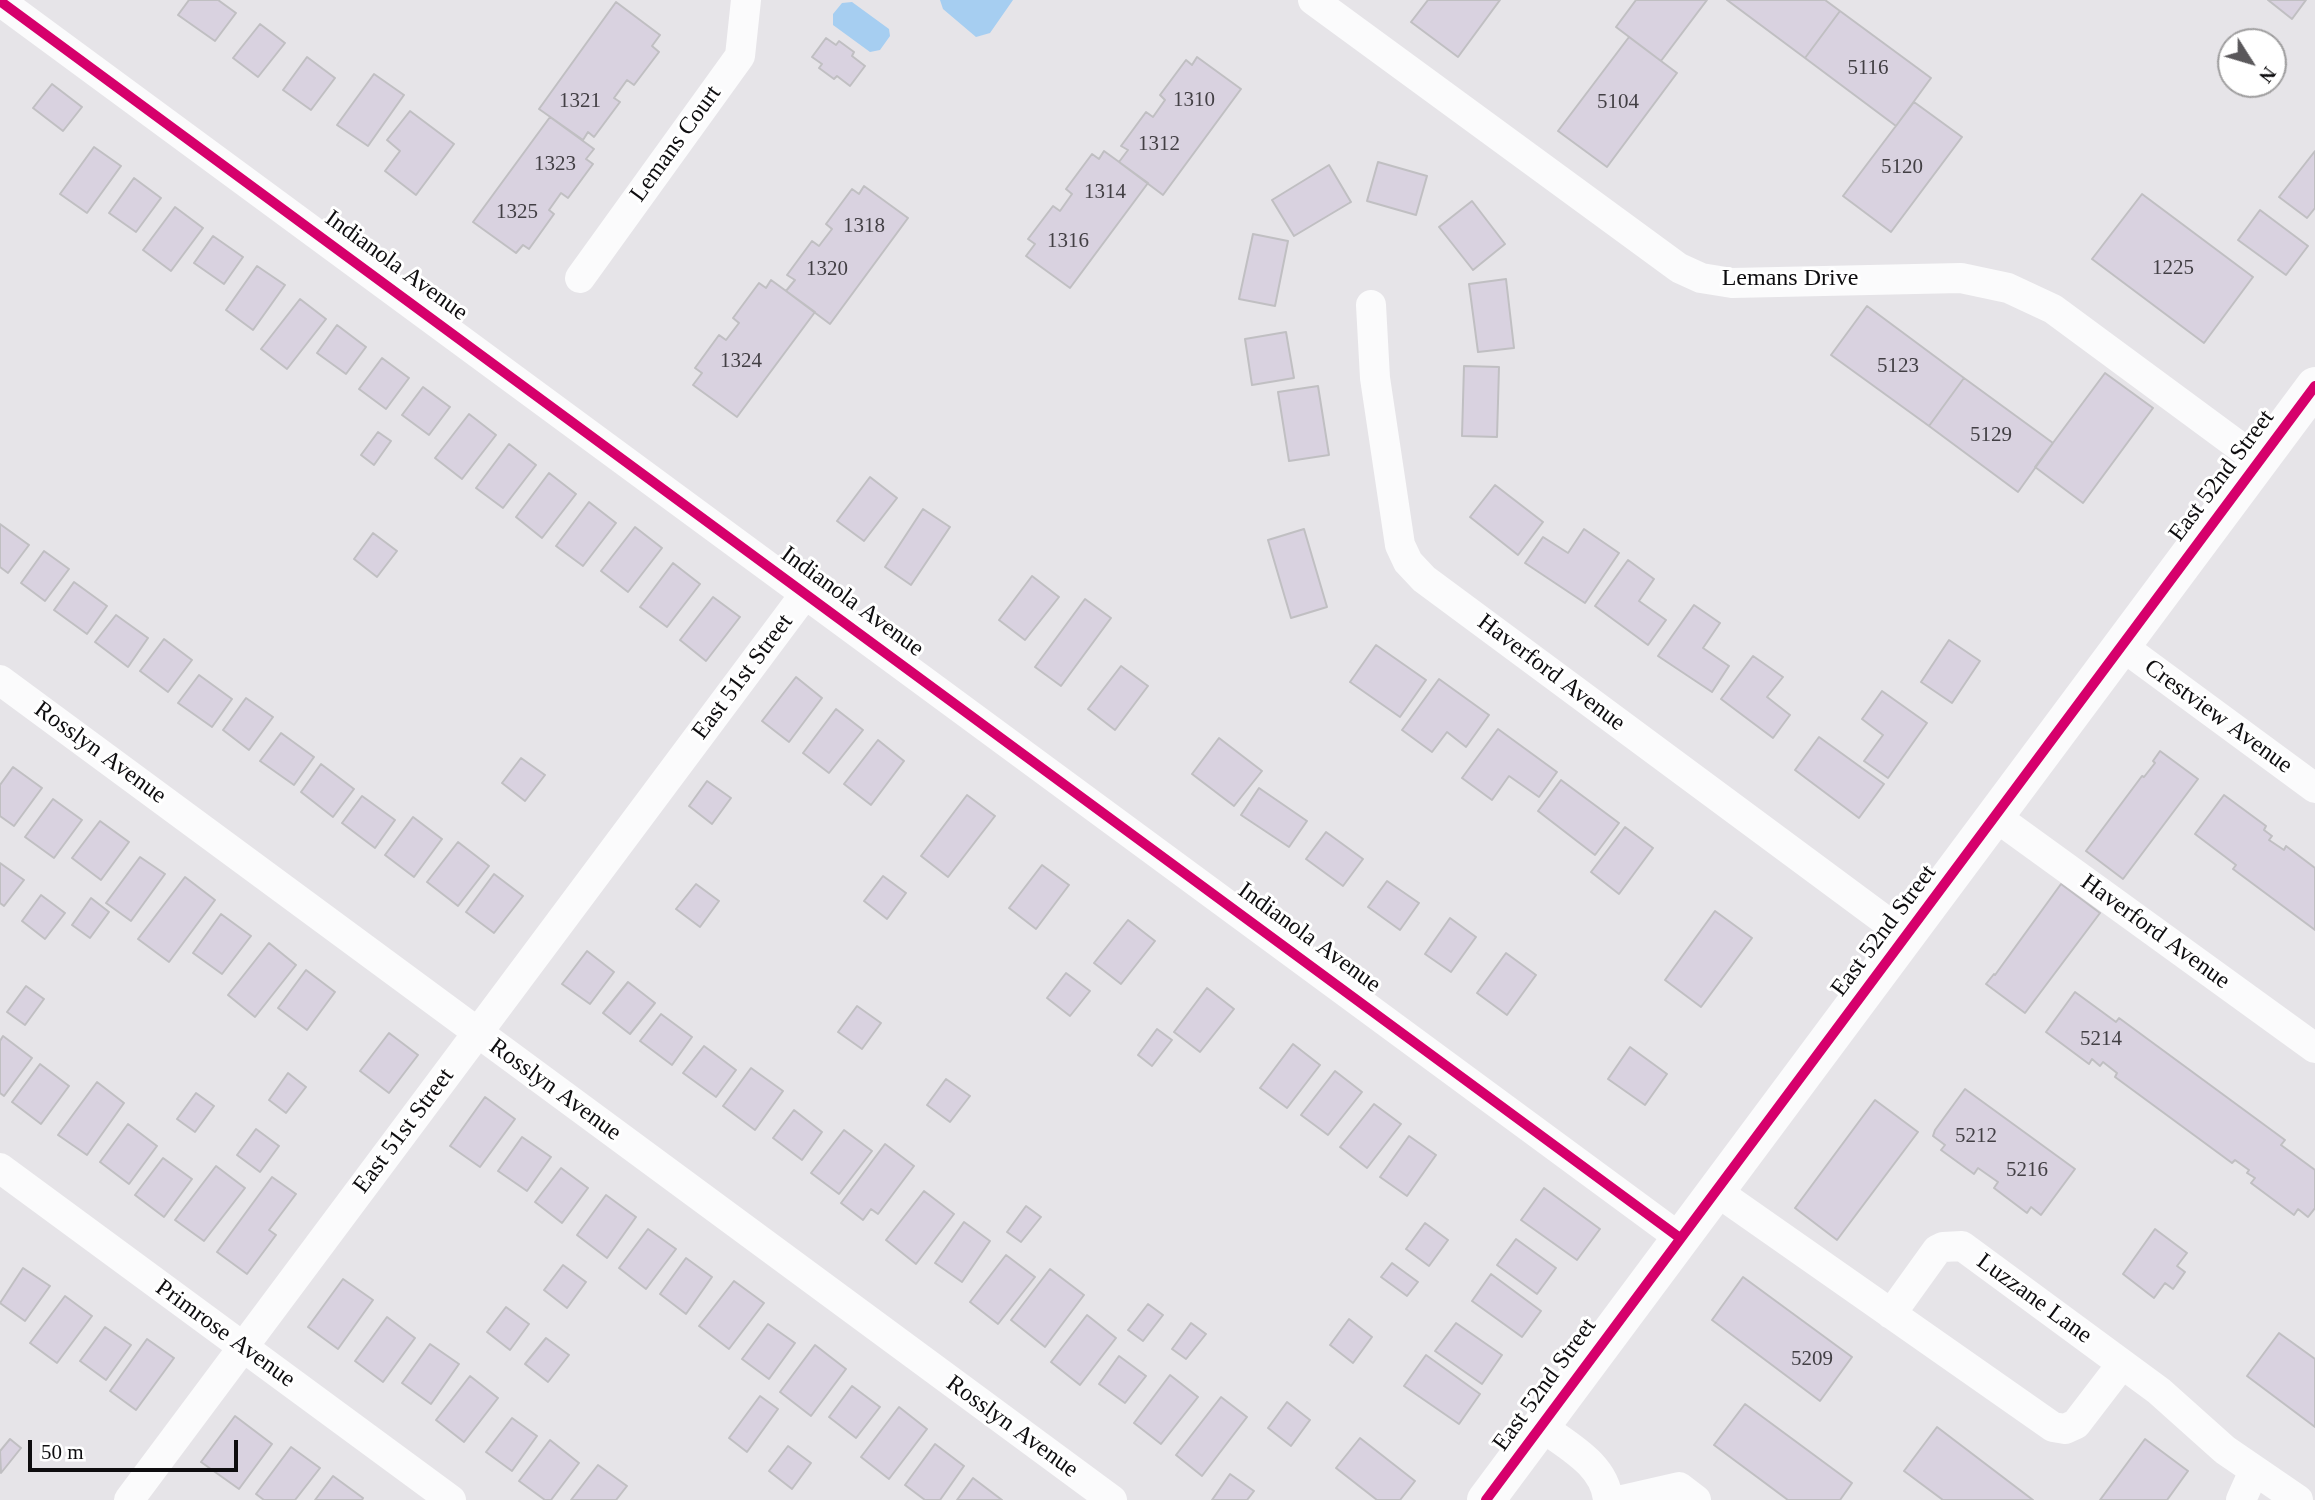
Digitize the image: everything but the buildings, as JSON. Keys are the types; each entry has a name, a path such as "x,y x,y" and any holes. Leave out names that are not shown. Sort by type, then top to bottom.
{"street":[{"name":"Lemans Court","path":"580,278 740,56 746,0"},
{"name":"Lemans Drive","path":"1313,0 1679,268 1701,278 1732,283 1948,277 1995,284 2053,309 2259,460"},
{"name":"Indianola Avenue","path":"0,1 1680,1238"},
{"name":"Haverford Avenue","path":"1371,304 1377,391 1400,545 1408,562 1418,574 1906,936"},
{"name":"East 52nd Street","path":"1486,1500 2315,386"},
{"name":"East 51st Street","path":"129,1500 805,594"},
{"name":"Crestview Avenue","path":"2122,646 2315,788"},
{"name":"Rosslyn Avenue","path":"0,680 1112,1500"},
{"name":"Haverford Avenue","path":"1996,817 2315,1048"},
{"name":"Primrose Avenue","path":"0,1168 451,1500"},
{"path":"1716,1191 2053,1427 2060,1429 2076,1424 2122,1364"},
{"name":"Luzzane Lane","path":"1891,1314 1937,1250 1957,1245 1965,1248 2160,1391 2214,1441 2298,1500"},
{"path":"1541,1426 1594,1467 1603,1482 1608,1500"},
{"path":"2241,1500 2254,1471"},
{"path":"1622,1500 1679,1487 1696,1500"}],"water":[{"path":"940,0 1013,0 990,33 976,37 943,9"},
{"path":"852,2 889,29 890,36 880,50 870,52 833,25 833,14 842,3"}],"cycle path":[{"path":"0,1 1680,1238"},
{"path":"1486,1500 2315,386"}]}
